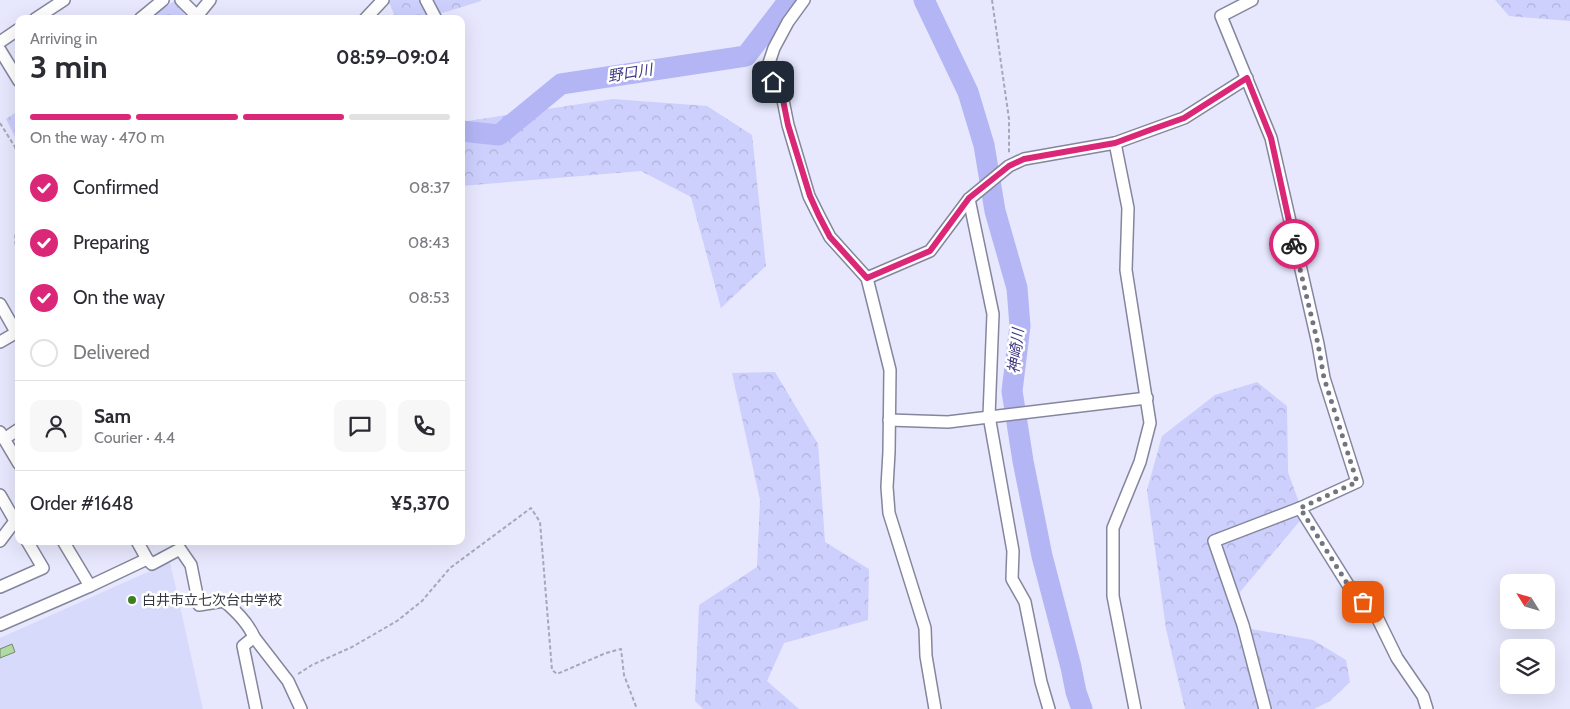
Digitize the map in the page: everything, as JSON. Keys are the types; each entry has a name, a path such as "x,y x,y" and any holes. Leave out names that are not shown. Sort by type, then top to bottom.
{"street":[{"path":"41,15 64,0"},
{"path":"145,15 163,0"},
{"path":"182,0 196,15"},
{"path":"198,15 210,0"},
{"path":"369,15 383,0"},
{"path":"426,0 434,15"},
{"path":"804,0 788,22 774,48 769,62 770,70 773,82 783,100 788,125 810,196 819,216 830,237 867,278 890,370 886,487 889,513 925,628 926,656 935,709"},
{"path":"1252,0 1221,16 1271,138 1324,378 1357,482 1300,508 1214,541 1244,624 1265,709"},
{"path":"0,42 15,32"},
{"path":"0,50 15,74"},
{"path":"867,278 930,251 969,198 1009,166 1024,159 1115,143 1184,118 1247,78"},
{"path":"1115,143 1128,208 1126,270 1150,424 1140,462 1113,528 1113,596 1135,709"},
{"path":"969,198 993,314 989,416 1013,551 1012,579 1026,602 1041,682 1049,709"},
{"path":"0,304 15,329"},
{"path":"0,342 15,333"},
{"path":"889,420 948,422 1146,398"},
{"path":"15,431 2,436 15,457"},
{"path":"0,495 15,521"},
{"path":"1300,508 1355,596 1372,607 1397,658 1423,696 1427,709"},
{"path":"0,542 15,526"},
{"path":"0,587 43,568 29,545"},
{"path":"66,545 90,586"},
{"path":"139,545 152,564 180,549 191,565 200,605 224,601 251,629 254,637 288,681 301,709"},
{"path":"0,625 147,559"},
{"path":"254,637 243,646 256,709"}],"path":[{"path":"992,0 1009,119 1009,166"},
{"path":"0,123 15,147"},
{"path":"288,681 312,665 352,647 397,621 422,601 450,568 531,508 540,522 552,670 557,674 606,653 621,649 624,675 637,709"}],"shaded area":[{"name":"白井市立七次台中学校","path":"170,562 203,709 0,709 0,638"}],"green space":[{"path":"388,0 481,0 433,15 394,15"},
{"path":"1495,0 1570,0 1570,21 1509,16"},
{"path":"174,1 185,15 155,15"},
{"path":"613,99 707,106 752,135 766,266 721,308 691,197 641,171 465,186 465,121"},
{"path":"15,113 15,137 6,119"},
{"path":"775,372 818,444 825,542 869,569 868,620 784,643 767,681 799,709 703,709 695,701 699,605 757,567 760,500 732,373"},
{"path":"1257,382 1287,406 1288,472 1304,516 1240,592 1246,628 1313,640 1346,660 1350,682 1330,701 1314,709 1185,709 1166,629 1147,490 1162,436 1215,395"}],"building":[{"path":"12,644 15,652 0,658 0,649"}],"waterway":[{"name":"野口川","path":"465,131 499,135 561,84 746,56 789,0"},
{"name":"神崎川","path":"924,0 968,92 984,145 995,211 1017,288 1020,326 1012,391 1023,461 1042,556 1076,692 1082,709"}],"way so far":[{"path":"1294,244 1318,344 1324,378 1357,482 1300,508 1355,596 1363,602"}],"place":[{"name":"白井市立七次台中学校","path":"132,600"}],"route":[{"path":"773,82 783,100 788,125 810,196 819,216 830,237 867,278 930,251 969,198 1009,166 1024,159 1115,143 1184,118 1247,78 1271,138 1294,244"}]}
